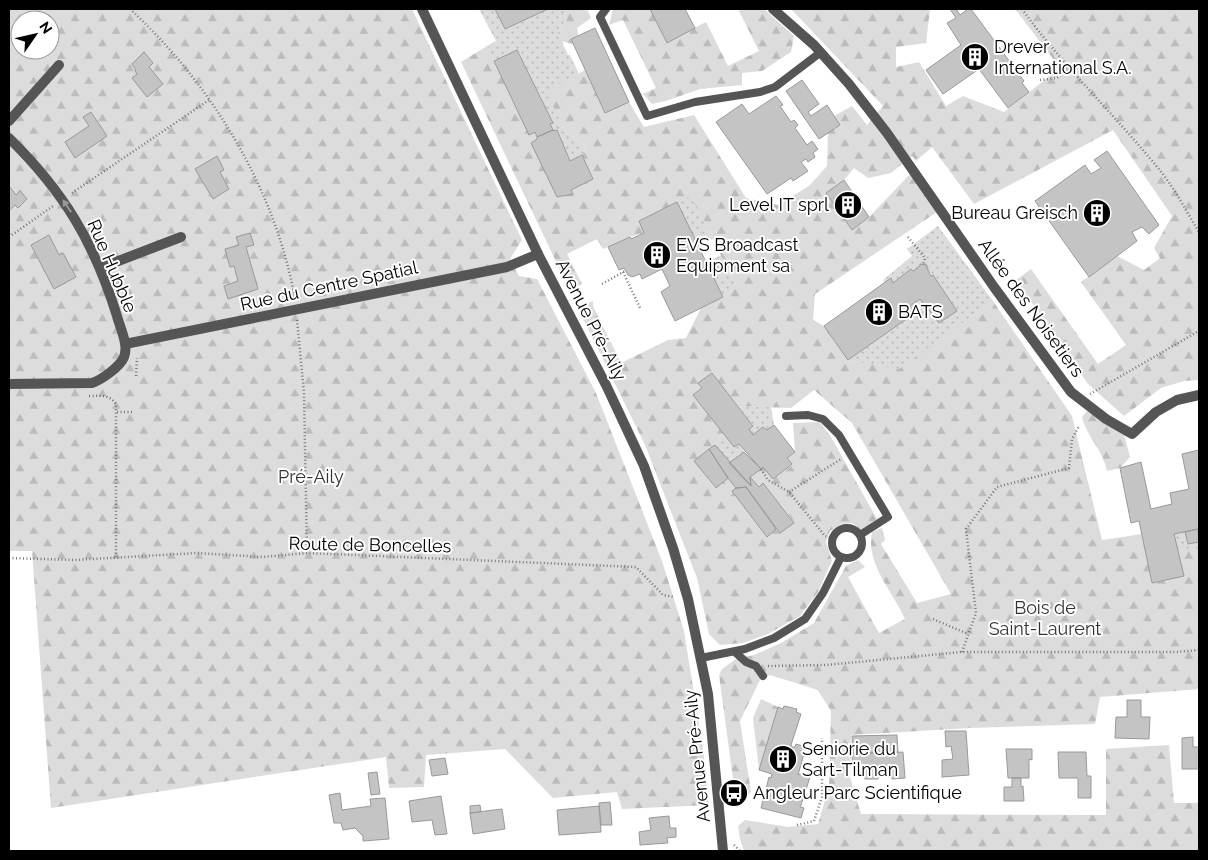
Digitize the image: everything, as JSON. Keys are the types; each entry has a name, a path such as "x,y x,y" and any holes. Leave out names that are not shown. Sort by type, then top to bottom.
{"street":[{"name":"Avenue Pré-Aily","path":"422,9 538,254 606,385 644,466 673,548 688,599 701,658 708,694 723,851"},
{"name":"Allée des Noisetiers","path":"773,9 821,52 849,84 887,133 994,287 1071,392 1106,419 1132,434 1156,412 1177,400 1199,396"},
{"path":"9,121 59,64"},
{"name":"Rue Hubble","path":"9,138 36,164 62,199 84,234 100,268 125,344"},
{"path":"100,268 181,237"},
{"name":"Rue du Centre Spatial","path":"125,344 506,266 538,254"},
{"path":"9,384 92,383 101,380 124,357 125,344"}],"lane":[{"path":"606,9 600,17 646,116 695,102 760,92 775,87 821,52"},
{"path":"786,416 823,418 839,435 888,517 860,535"},
{"path":"843,528 853,529 860,535 862,541 860,551 853,557 846,559 832,550 834,534 843,528"},
{"path":"701,658 734,652 774,638 805,619 823,593 841,557"},
{"path":"734,652 746,662 756,666 763,676"}],"path":[{"path":"130,9 161,38 183,64 234,138 265,201 290,277 296,309 304,393 307,553"},
{"path":"1022,9 1035,28 1160,169 1199,232"},
{"path":"1040,80 1057,78 1070,68"},
{"path":"9,237 209,100"},
{"path":"908,237 925,258 924,264"},
{"path":"602,284 624,272 641,310"},
{"path":"1080,399 1199,331"},
{"path":"82,396 106,396 116,404 116,557"},
{"path":"117,412 134,412"},
{"path":"962,652 976,613 966,529 997,487 1069,468 1072,439 1079,426"},
{"path":"789,492 850,454"},
{"path":"761,469 768,480 789,492 825,536 832,538"},
{"name":"Route de Boncelles","path":"9,558 76,560 197,553 263,557 307,553 636,567 663,595 688,599"},
{"path":"933,619 968,634"},
{"path":"756,666 826,665 962,652 1177,652 1199,650"},
{"path":"797,826 814,820 822,797 822,738"}],"green space":[{"name":"Pré-Aily","path":"9,9 412,9 522,240 510,259 519,276 537,279 596,393 662,561 684,631 703,749 709,805 622,809 617,792 553,798 505,749 426,755 424,787 389,788 386,757 51,808 32,551 9,551"},
{"path":"479,9 495,9 505,29 548,9 563,9 567,20 558,33 579,74 546,91 567,133 585,146 582,155 570,161 557,130 553,131 550,124 553,122 517,50 494,61 487,46 496,41"},
{"path":"563,9 587,9 591,18 577,28 578,35 571,39 573,44 561,41 558,33 567,20"},
{"path":"613,9 650,9 667,42 706,22 728,66 759,51 738,9 764,9 794,36 791,52 762,71 742,73 742,85 700,89 652,104 643,94 656,88 623,20 609,25"},
{"name":"Bois de Saint-Laurent","path":"791,9 930,9 926,43 896,47 896,67 919,62 946,106 963,96 1004,112 1060,68 1015,9 1199,9 1199,380 1184,381 1161,388 1124,416 1088,384 1016,280 1031,269 1098,364 1126,345 1081,282 1117,256 1144,270 1160,258 1154,248 1172,216 1113,130 974,204 932,147 916,161 912,156 891,173 868,178 854,168 844,180 826,193 852,230 869,217 911,173 937,212 815,294 813,320 824,326 848,360 899,369 993,301 1072,416 1102,540 1142,534 1152,583 1183,576 1178,551 1199,551 1199,689 1100,697 1095,724 970,728 851,735 850,777 861,814 1106,815 1106,749 1169,745 1174,803 1199,803 1199,851 744,851 738,826 745,820 788,827 818,824 829,787 831,711 818,690 770,675 760,680 740,721 751,792 737,808 719,675 722,669 736,659 754,655 781,643 814,623 846,566 858,560 865,567 848,577 879,633 905,619 881,577 873,555 871,544 872,532 882,528 885,540 881,544 917,603 951,594 852,423 814,390 791,408 738,406 712,373 699,384 702,388 693,395 723,432 715,445 694,461 715,488 728,478 736,488 732,491 767,537 776,529 780,533 794,522 764,484 759,487 750,477 763,467 773,479 792,465 787,458 795,452 793,423 820,422 831,437 877,519 861,530 852,523 841,524 830,531 826,542 832,561 818,592 800,616 768,634 743,643 720,645 709,634 697,578 645,445 578,308 593,301 593,306 621,363 668,340 686,338 701,308 723,297 737,287 691,196 639,221 644,233 603,249 597,239 567,254 582,284 570,291 461,62 487,46 529,134 535,132 537,139 532,143 557,197 573,194 571,190 593,178 582,155 585,146 567,133 545,91 585,70 605,113 629,102 644,127 694,115 746,198 778,205 809,186 827,166 828,133 834,116 852,106 867,125 883,106"},
{"path":"691,195 713,239 697,244 677,202"},
{"path":"938,226 993,301 899,370 848,360 914,314 910,306 920,299 939,323 957,311 927,268 927,265 920,264 913,271 911,269 893,283 885,283 883,280 912,256 907,249"},
{"path":"721,255 737,287 723,297 706,263"},
{"path":"738,406 771,407 774,425 767,430 763,428 753,435 749,429 753,425"},
{"path":"1087,411 1124,435 1130,457 1120,468 1107,471 1105,463 1084,424 1082,417"},
{"path":"723,432 734,447 739,444 744,452 729,463 715,445"},
{"path":"1185,532 1188,544 1199,542 1199,551 1178,551 1174,534"},
{"path":"761,699 778,707 759,770 753,718"}],"building":[{"path":"495,9 548,9 505,29"},
{"path":"650,9 685,9 695,28 667,43"},
{"name":"Drever International S.A.","path":"950,9 956,9 960,15 971,9 1024,81 1022,83 1029,92 1008,108 979,69 943,94 926,70 961,45 947,23 956,18"},
{"path":"595,28 629,102 605,113 571,39"},
{"path":"517,50 553,123 550,124 553,130 537,137 535,132 529,135 494,61"},
{"path":"144,52 153,63 149,67 163,84 147,97 132,78 137,74 132,64"},
{"path":"802,80 819,104 808,112 811,116 827,105 840,125 819,139 786,91"},
{"path":"776,96 783,105 780,106 791,122 794,120 798,125 795,128 807,145 812,141 818,149 813,153 815,157 808,162 806,159 801,162 808,171 793,181 791,178 767,194 716,122 742,104 749,114"},
{"path":"91,112 107,136 75,158 65,142 89,126 83,117"},
{"path":"557,130 570,161 582,155 593,179 571,190 573,194 557,197 531,143 537,137"},
{"name":"Bureau Greisch","path":"1107,151 1159,225 1149,234 1142,227 1132,232 1137,241 1089,277 1035,201 1085,165 1091,174 1101,168 1094,160"},
{"path":"217,156 224,170 220,172 229,189 213,199 195,169"},
{"name":"Level IT sprl","path":"844,180 869,217 852,230 826,193"},
{"path":"9,186 16,195 20,191 27,199 18,208 15,205 9,211"},
{"name":"EVS Broadcast Equipment sa","path":"677,202 723,297 675,321 661,292 670,286 662,269 642,279 640,274 632,277 628,275 624,268 619,270 608,247 644,233 639,221"},
{"path":"250,233 254,245 246,247 258,289 228,299 224,286 238,281 234,266 230,267 225,249 239,245 236,237"},
{"path":"49,235 59,255 63,253 76,277 54,289 31,245"},
{"name":"BATS","path":"920,264 927,265 931,276 933,275 957,311 939,323 920,299 910,306 915,313 848,360 824,326 891,278 893,283 911,269 913,271"},
{"path":"712,373 753,426 749,429 753,435 763,427 767,430 774,425 795,452 787,458 792,464 773,479 763,467 761,469 739,444 734,447 693,395 702,388 698,383"},
{"path":"715,445 751,486 750,477 759,487 763,483 794,523 780,533 746,487 736,488 728,478 709,449"},
{"path":"709,449 728,478 716,488 694,461"},
{"path":"1199,450 1199,532 1198,529 1174,534 1184,576 1152,583 1139,521 1131,523 1120,468 1141,462 1151,509 1172,504 1170,493 1189,489 1182,454"},
{"path":"744,452 761,469 750,477 751,486 729,463"},
{"path":"746,487 776,529 767,537 732,491 736,488"},
{"path":"1198,529 1199,542 1188,544 1185,532"},
{"path":"1127,700 1141,700 1141,717 1150,717 1149,739 1115,738 1116,717 1127,717"},
{"name":"Seniorie du Sart-Tilman","path":"784,706 797,709 796,712 801,714 791,745 792,747 795,747 796,744 806,747 798,775 810,777 800,807 804,808 801,818 761,808 769,777 771,778 772,774 759,770 778,707 783,709"},
{"path":"945,731 966,731 969,775 942,777 942,760 953,759 951,746 946,747"},
{"path":"897,735 898,752 853,753 852,736"},
{"path":"1193,737 1193,747 1199,747 1199,769 1182,769 1182,738"},
{"path":"1006,749 1032,749 1032,760 1029,759 1029,778 1008,778"},
{"path":"903,752 905,778 892,779 891,775 878,776 878,779 865,779 864,776 853,775 852,754"},
{"path":"1058,752 1086,752 1087,776 1091,776 1091,798 1078,798 1078,778 1059,778"},
{"path":"445,758 448,774 432,776 429,760"},
{"path":"377,772 380,794 371,795 368,773"},
{"path":"1012,778 1021,778 1024,801 1004,801 1004,787 1012,787"},
{"path":"340,793 342,810 371,806 370,799 385,798 389,839 363,841 363,836 355,828 343,830 341,823 334,823 329,795"},
{"path":"441,796 447,834 435,835 432,820 412,822 409,801"},
{"path":"610,802 612,825 601,825 599,803"},
{"path":"480,805 481,812 470,813 470,806"},
{"path":"599,806 601,832 559,835 557,810"},
{"path":"502,809 505,829 473,834 470,813"},
{"path":"669,816 670,828 676,828 676,837 667,838 668,843 640,845 639,832 651,830 649,818"}],"place":[{"name":"Drever International S.A.","path":"975,57"},
{"name":"Level IT sprl","path":"848,205"},
{"name":"Bureau Greisch","path":"1097,213"},
{"name":"EVS Broadcast Equipment sa","path":"657,255"},
{"name":"BATS","path":"879,312"},
{"name":"Seniorie du Sart-Tilman","path":"783,759"},
{"name":"Angleur Parc Scientifique","path":"734,793"}]}
